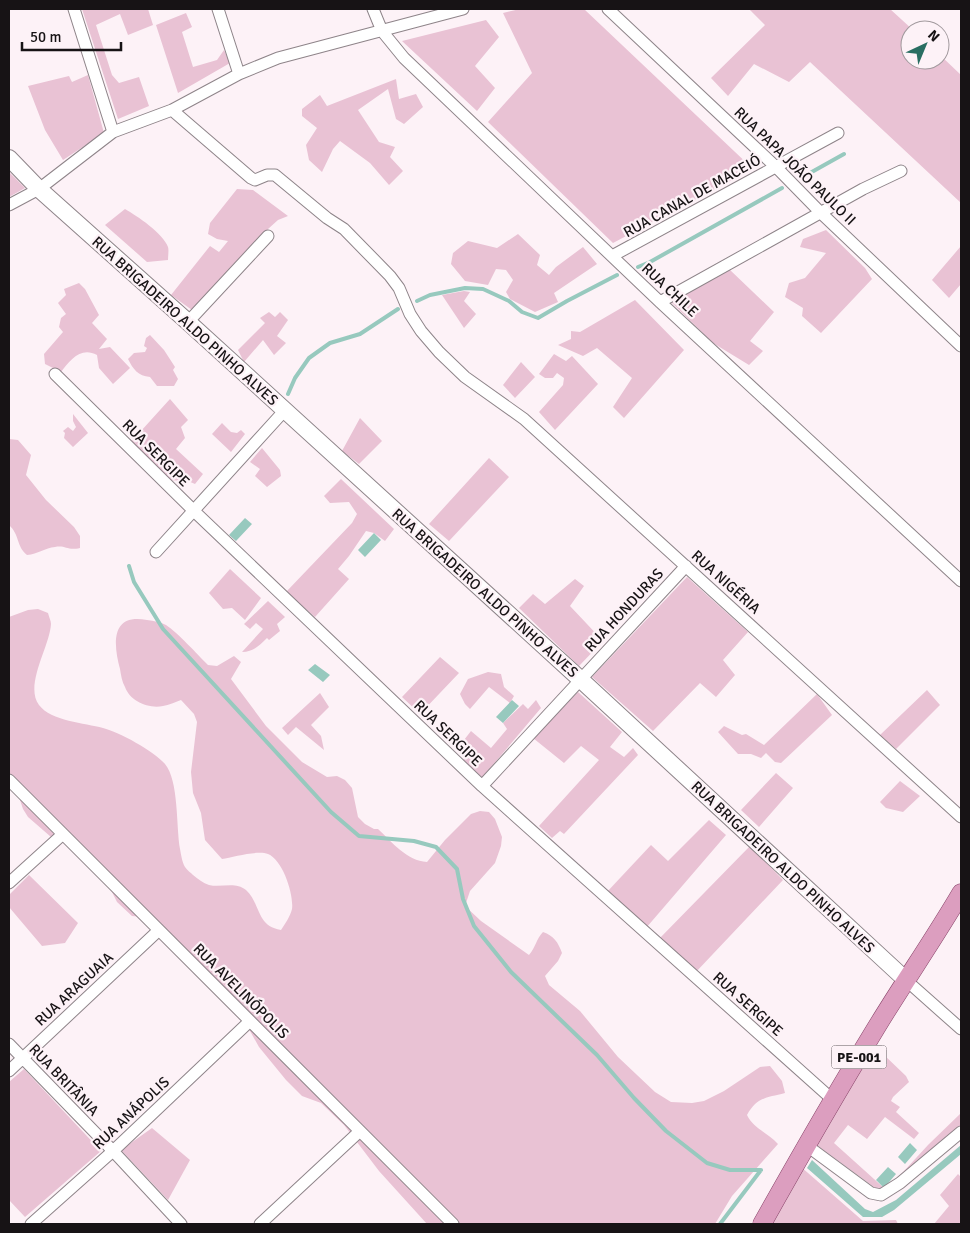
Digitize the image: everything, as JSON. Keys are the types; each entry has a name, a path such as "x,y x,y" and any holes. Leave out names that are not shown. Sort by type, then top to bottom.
{"main road":[{"name":"PE-001","path":"762,1224 806,1145 877,1026 932,943 961,893"}],"street":[{"path":"74,9 112,132"},
{"path":"218,9 239,74"},
{"name":"RUA CHILE","path":"373,9 382,31 404,58 660,302 961,581"},
{"path":"9,205 39,189 112,132 172,110 239,74 278,58 463,9"},
{"name":"RUA PAPA JOÃO PAULO II","path":"608,9 776,167 821,213 961,346"},
{"name":"RUA NIGÉRIA","path":"172,110 251,178 256,180 267,175 275,175 327,218 344,229 390,276 399,288 420,332 465,377 524,419 961,817"},
{"name":"RUA CANAL DE MACEIÓ","path":"612,256 838,133"},
{"name":"RUA BRIGADEIRO ALDO PINHO ALVES","path":"9,158 39,189 285,410 580,679 907,982 961,1029"},
{"path":"660,302 863,189 901,171"},
{"path":"188,322 268,236"},
{"name":"RUA SERGIPE","path":"55,374 194,511 482,786 833,1100"},
{"path":"156,552 285,410"},
{"name":"RUA HONDURAS","path":"482,786 686,566"},
{"name":"RUA AVELINÓPOLIS","path":"9,780 360,1131 449,1223"},
{"path":"9,884 63,834"},
{"name":"RUA ARAGUAIA","path":"9,1070 159,930"},
{"name":"RUA ANÁPOLIS","path":"31,1224 113,1151 250,1021"},
{"name":"RUA BRITÂNIA","path":"9,1044 181,1224"},
{"path":"260,1224 360,1131"},
{"path":"806,1145 871,1193 881,1195 900,1183 961,1132"}],"shaded area":[{"path":"82,9 148,9 153,25 128,35 120,14 96,25 112,75 119,83 139,77 149,106 118,119"},
{"path":"520,9 584,9 753,169 613,243 488,122 532,73 503,13"},
{"path":"749,9 890,9 902,20 900,20 900,70 950,70 950,65 961,75 961,203 810,62 789,82 754,64 728,96 711,78 765,25"},
{"path":"186,13 192,27 182,32 193,67 217,60 224,50 230,63 178,93 156,25"},
{"path":"486,20 499,37 475,66 495,88 477,111 402,41"},
{"path":"88,75 104,133 63,160 45,130 28,86 69,76 72,82"},
{"path":"396,79 399,99 416,94 423,107 404,124 396,119 388,89 358,110 379,142 395,147 390,157 403,171 389,185 370,163 340,141 333,149 322,172 309,160 306,145 317,128 302,116 302,109 320,95 327,106"},
{"path":"9,172 25,188 9,197"},
{"path":"237,189 253,190 288,216 278,220 268,229 192,310 171,295 210,246 219,252 228,241 217,239 208,234 210,223"},
{"path":"125,209 149,225 161,236 168,247 168,260 147,262 105,225"},
{"path":"826,230 865,268 872,279 821,333 802,316 803,308 785,297 789,283 805,278 826,253 800,247 803,239"},
{"path":"518,234 540,255 537,265 549,275 556,267 583,247 597,264 554,293 558,302 535,312 510,299 506,292 513,280 506,270 496,269 488,285 465,281 451,264 453,253 468,241 497,248"},
{"path":"961,246 961,284 949,298 932,280"},
{"path":"729,269 774,312 750,341 763,351 749,365 713,343 671,302"},
{"path":"79,283 85,289 99,315 92,323 107,339 99,349 110,347 130,368 113,384 99,368 97,355 91,353 81,353 76,356 61,372 45,364 44,354 63,332 59,327 61,318 66,314 58,303 66,295 64,289"},
{"path":"464,291 470,292 464,301 476,314 464,328 442,295"},
{"path":"635,300 684,350 624,418 613,407 632,378 597,348 583,356 558,345 571,339 571,331 580,332"},
{"path":"269,312 275,317 280,312 288,320 277,336 286,343 274,355 263,340 244,362 238,350 265,323 260,318"},
{"path":"150,335 164,350 175,367 173,370 178,379 174,386 157,386 150,377 136,371 128,359 134,353 145,352 147,348 144,346 146,338"},
{"path":"554,354 566,361 572,356 598,384 555,430 539,412 563,385 564,378 557,373 553,378 545,378 539,374"},
{"path":"521,362 535,377 515,398 503,385"},
{"path":"170,399 188,420 181,427 185,438 176,449 203,474 195,484 188,481 166,480 131,442"},
{"path":"73,414 88,433 73,447 64,438 65,433 63,431 68,427 73,431 76,427 73,421"},
{"path":"360,418 382,441 359,464 342,451"},
{"path":"222,423 231,432 237,433 241,430 245,434 231,452 212,434"},
{"path":"9,439 18,440 31,455 26,475 46,500 74,527 80,536 80,548 55,547 27,555 21,548 15,533 9,525"},
{"path":"262,448 280,470 281,476 267,487 255,476 260,469 250,462"},
{"path":"489,458 509,477 449,541 429,524"},
{"path":"341,479 394,529 385,541 374,533 366,531 338,569 349,579 315,617 286,592 352,523 357,514 349,502 330,503 324,496"},
{"path":"245,518 252,524 236,541 229,535"},
{"path":"374,533 381,540 365,557 358,550"},
{"path":"230,569 261,598 245,620 232,608 223,609 209,593"},
{"path":"687,577 748,632 723,660 735,675 716,697 700,683 653,731 592,677"},
{"path":"575,579 584,586 570,606 603,641 579,666 519,608 533,594 545,604"},
{"path":"268,601 285,617 277,624 280,631 269,640 267,638 253,650 242,652 263,629 256,623 250,629 244,624"},
{"path":"38,609 48,613 51,624 34,687 35,697 39,705 52,715 60,718 118,733 160,759 170,772 173,781 180,849 185,867 197,878 209,885 242,887 251,896 263,919 273,928 281,930 289,918 292,909 291,895 283,870 273,858 264,853 252,853 222,859 205,840 201,813 193,793 191,772 197,722 194,714 181,700 157,707 140,703 127,692 122,678 116,640 117,632 127,621 135,619 147,620 166,625 182,638 208,665 217,666 234,656 241,662 231,679 266,726 302,762 327,777 337,776 345,780 352,788 358,817 365,824 378,829 406,855 427,862 445,840 471,814 480,811 489,812 495,819 502,837 501,846 495,863 470,891 465,906 481,921 529,955 543,932 553,938 562,953 558,961 545,976 549,985 580,1011 618,1057 655,1092 671,1102 692,1103 704,1101 724,1091 760,1067 770,1066 782,1081 785,1093 758,1101 747,1115 757,1127 778,1144 732,1196 715,1224 427,1224 379,1171 344,1125 321,1103 302,1096 286,1080 259,1047 240,1013 143,917 132,916 117,902 104,876 78,850 51,837 28,817 17,791 9,783 9,617 28,610"},
{"path":"440,657 459,673 420,714 402,697"},
{"path":"315,664 330,675 323,682 308,670"},
{"path":"488,672 501,674 504,687 514,696 510,703 489,687 470,709 460,694 468,679"},
{"path":"927,690 940,705 896,749 880,735"},
{"path":"578,692 622,732 610,747 624,757 633,748 638,755 564,834 560,831 552,838 539,826 599,760 581,746 564,763 533,738"},
{"path":"320,693 329,707 311,725 321,736 324,750 296,727 288,735 282,728"},
{"path":"817,694 832,715 781,763 775,762 766,753 761,758 751,754 738,754 718,732 724,726 742,735 746,734 764,745"},
{"path":"512,700 519,706 503,723 496,717"},
{"path":"536,700 541,708 481,779 463,761 465,755 457,749 471,731 491,748 507,729 503,723 523,704 528,709"},
{"path":"776,773 793,788 759,827 741,810"},
{"path":"900,781 920,796 903,812 886,808 880,802"},
{"path":"709,820 726,835 646,928 606,893 651,845 668,861"},
{"path":"750,846 783,880 695,973 658,940"},
{"path":"29,875 78,923 65,943 42,946 9,907 9,895"},
{"path":"868,1052 872,1055 882,1053 906,1076 909,1082 891,1101 900,1107 896,1112 919,1133 914,1139 885,1117 867,1139 848,1125 834,1143 884,1188 878,1190 815,1144"},
{"path":"24,1069 101,1151 25,1217 9,1200 9,1082"},
{"path":"961,1113 961,1128 893,1183 928,1145"},
{"path":"152,1128 190,1160 168,1200 121,1150"},
{"path":"910,1143 917,1150 905,1164 898,1157"},
{"path":"961,1145 961,1154 894,1210 882,1217 863,1217 807,1168 812,1160 865,1209 873,1212 896,1200"},
{"path":"800,1166 863,1221 896,1220 898,1224 766,1224"},
{"path":"888,1167 896,1174 884,1188 876,1180"},
{"path":"958,1174 961,1177 961,1224 934,1224 949,1206 940,1195"}],"waterway":[{"path":"801,178 844,154"},
{"path":"638,267 782,188"},
{"path":"417,301 430,295 465,288 483,289 509,301 522,312 538,318 617,275"},
{"path":"288,394 295,378 309,358 330,343 360,334 398,309"},
{"path":"129,566 134,582 163,629 331,812 359,836 414,841 436,847 457,869 463,899 474,926 511,972 597,1055 634,1098 666,1131 707,1163 730,1170 761,1170"},
{"path":"720,1224 761,1170"}]}
